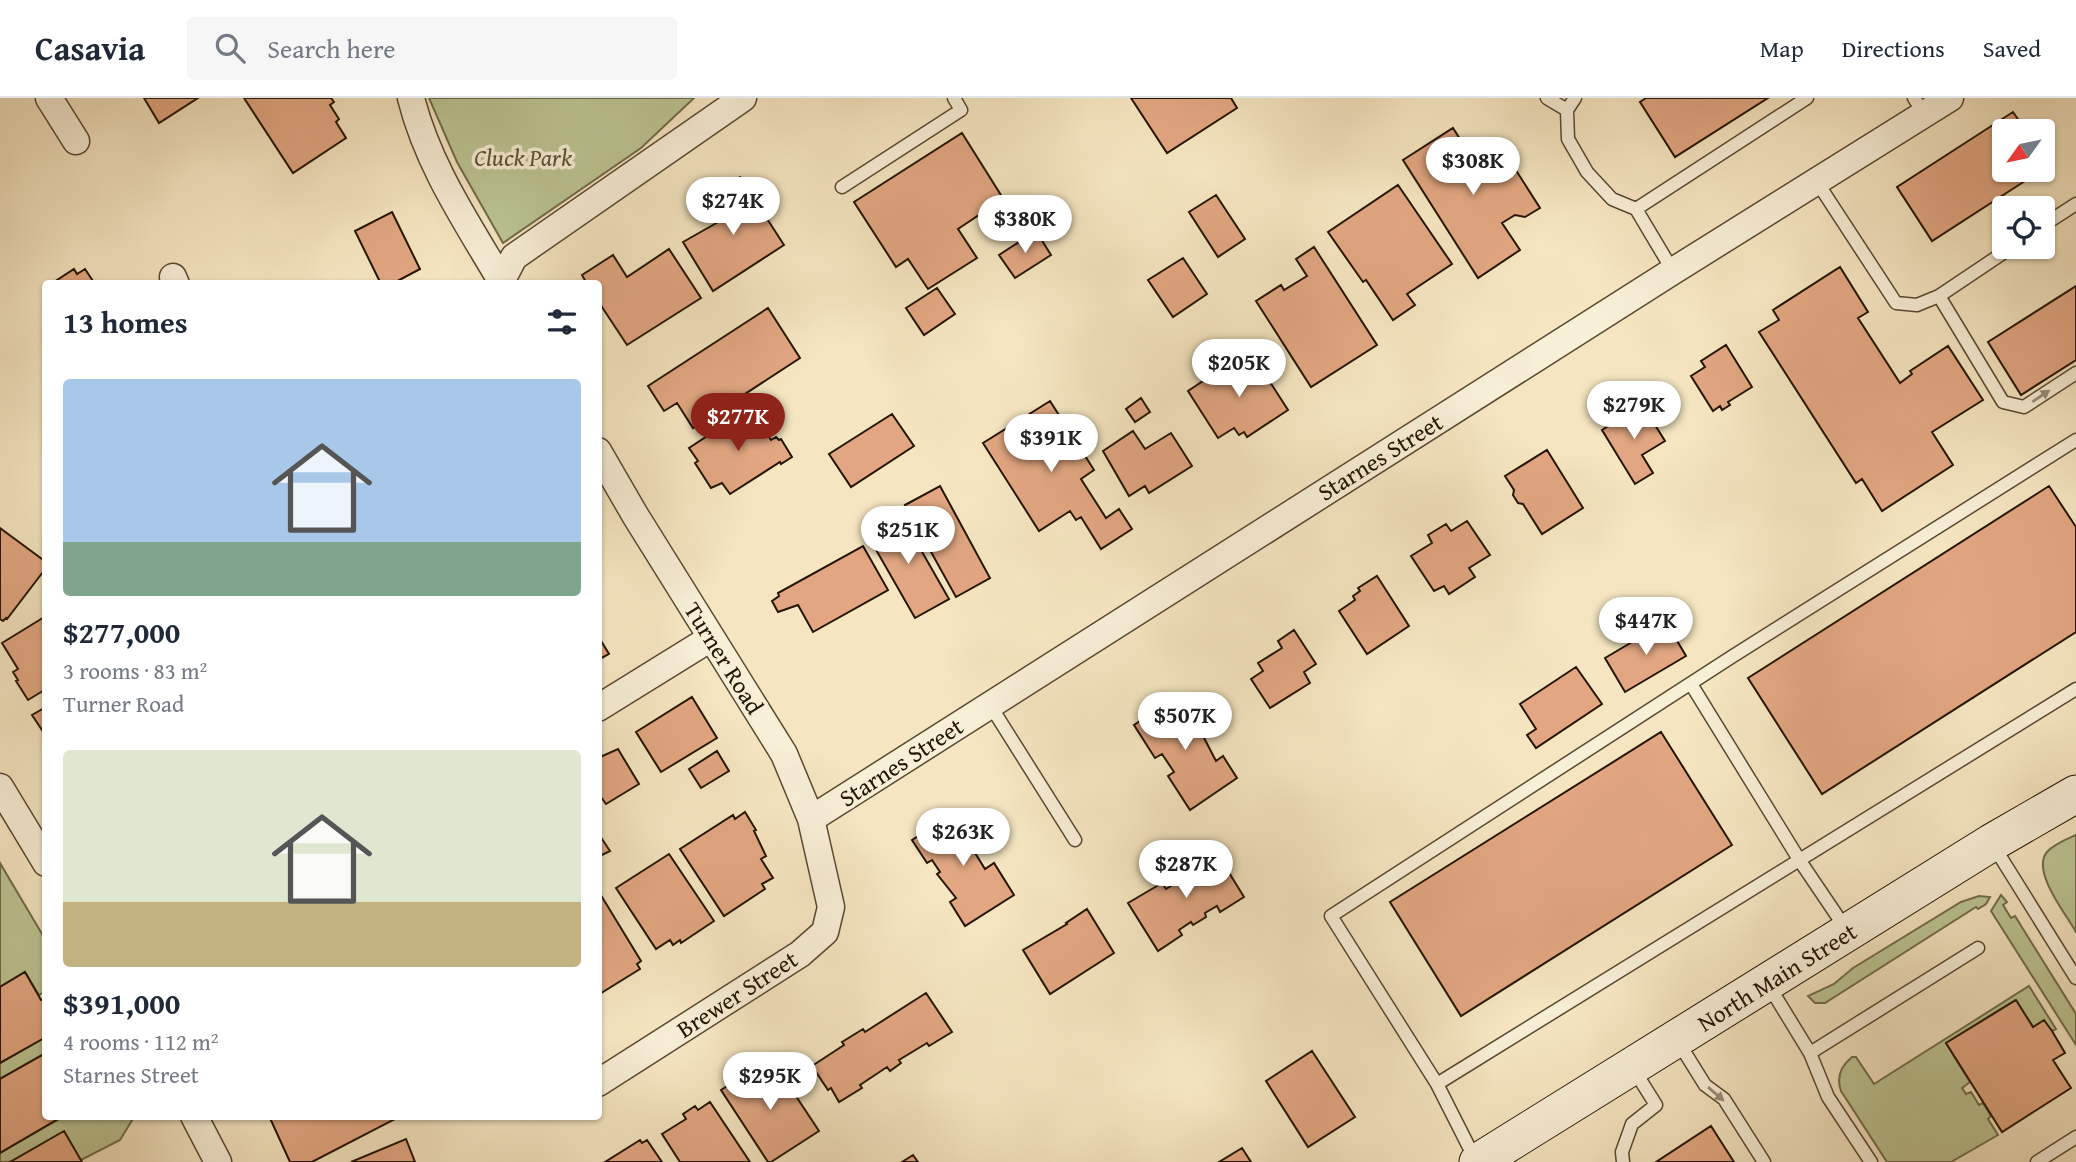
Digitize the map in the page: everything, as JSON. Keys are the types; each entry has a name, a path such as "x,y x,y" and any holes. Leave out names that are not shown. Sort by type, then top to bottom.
{"main road":[{"name":"North Main Street","path":"1496,1158 1632,1067 1991,843 2076,794"}],"street":[{"path":"49,98 76,141"},
{"path":"411,98 418,125 451,197 500,280"},
{"path":"503,280 514,257 743,98"},
{"name":"Starnes Street","path":"811,819 1817,182 1919,106 1950,98"},
{"name":"Turner Road","path":"602,458 784,754 811,819 825,876"},
{"path":"602,706 711,638"},
{"path":"0,788 42,856"},
{"name":"Brewer Street","path":"602,1080 800,954 825,932 831,907 825,876"},
{"path":"196,1120 218,1162"}],"lane":[{"path":"842,187 961,110 954,98"},
{"path":"1547,98 1567,110"},
{"path":"1575,98 1567,110 1568,139 1587,172 1612,199 1636,209 1673,271"},
{"path":"1636,209 1807,98"},
{"path":"1817,182 1896,303 1917,305 1939,296 1994,259"},
{"path":"2055,218 2076,204"},
{"path":"1939,296 2003,402 2024,407 2076,373"},
{"path":"1496,1158 1437,1084 1331,916 2076,440"},
{"path":"1691,684 1800,861 1848,932"},
{"path":"1437,1084 2076,689"},
{"path":"990,705 1075,840"},
{"path":"1991,843 2072,963 2076,978"},
{"path":"1810,1053 1978,948"},
{"path":"1767,983 1810,1053 1828,1097 1871,1162"},
{"path":"1676,1040 1705,1085 1724,1099 1764,1162"},
{"path":"1623,1162 1622,1152 1632,1124 1656,1105 1632,1067"},
{"path":"2037,1162 2076,1138"}],"green space":[{"name":"Cluck Park","path":"429,98 694,98 641,148 503,243 457,162"},
{"path":"2076,835 2076,932 2052,892 2043,870 2043,860 2053,847"},
{"path":"0,863 42,934 42,994 39,995 25,972 0,987"},
{"path":"2001,895 2007,902 2003,905 2011,918 2015,916 2076,1014 2076,1045 1991,911"},
{"path":"1979,896 1990,897 1986,904 1978,909 1976,907 1825,1003 1815,1003 1808,996 1834,984 1853,968 1961,902"},
{"path":"2029,986 2056,1029 2052,1031 2033,1027 2015,1000 1946,1043 1970,1082 1962,1088 1966,1094 1971,1092 1979,1105 1983,1103 1991,1116 1988,1119 1998,1135 1951,1162 1887,1162 1841,1091 1839,1076 1845,1064 1852,1057 1856,1057 1874,1084"},
{"path":"42,1039 42,1055 0,1079 0,1063"},
{"path":"58,1120 132,1120 120,1140 81,1160 0,1162 0,1153"}],"building":[{"path":"144,98 198,98 159,123"},
{"path":"244,98 331,98 334,102 330,105 339,119 336,122 346,138 293,173"},
{"path":"1131,98 1231,98 1237,108 1167,153"},
{"path":"1646,98 1768,98 1675,157 1640,102"},
{"path":"2013,112 2018,119 2002,119"},
{"path":"1992,126 1992,182 2023,182 2002,196 1992,196 1992,202 1932,241 1897,187"},
{"path":"1453,128 1472,158 1498,142 1540,208 1525,217 1515,215 1502,223 1520,250 1478,278 1403,160"},
{"path":"962,133 1004,200 995,205 1004,219 988,230 979,215 958,229 977,258 928,289 908,259 896,267 854,202"},
{"path":"740,177 784,245 713,291 683,242 727,217 713,194"},
{"path":"1398,185 1452,264 1407,294 1415,305 1393,320 1328,232"},
{"path":"1216,195 1245,239 1218,257 1189,212"},
{"path":"392,212 420,269 399,280 379,280 355,231"},
{"path":"1036,231 1051,255 1015,278 999,255"},
{"path":"1314,247 1377,345 1311,387 1256,301 1281,285 1284,290 1307,276 1296,259"},
{"path":"669,249 701,298 627,345 602,307 602,280 585,280 582,275 613,255 627,277"},
{"path":"1183,258 1207,294 1173,317 1148,280"},
{"path":"1840,267 1868,312 1858,318 1900,383 1912,374 1910,371 1948,346 1983,400 1932,432 1953,465 1882,511 1862,479 1856,483 1759,332 1779,320 1773,310"},
{"path":"74,269 77,274 85,269 92,280 57,280"},
{"path":"2076,286 2076,360 2021,395 1988,342"},
{"path":"937,288 955,314 924,335 906,308"},
{"path":"768,308 800,358 693,428 677,403 664,411 648,386"},
{"path":"1726,345 1752,387 1728,402 1730,405 1722,410 1720,406 1713,411 1691,376 1705,367 1701,361"},
{"path":"1252,354 1288,410 1247,437 1244,432 1239,435 1234,428 1218,438 1188,391 1209,377 1211,381"},
{"path":"1141,398 1150,412 1135,422 1126,409"},
{"path":"1050,401 1094,470 1081,479 1106,518 1119,509 1132,529 1101,549 1081,517 1076,520 1070,511 1039,531 983,443"},
{"path":"1642,404 1665,441 1642,455 1653,473 1635,484 1602,430"},
{"path":"750,408 771,440 776,437 781,439 792,457 730,494 722,483 711,488 689,448"},
{"path":"892,414 914,446 851,487 829,454"},
{"path":"1133,431 1145,449 1171,433 1192,466 1149,493 1145,486 1129,496 1103,451"},
{"path":"1547,450 1583,508 1542,534 1523,504 1518,503 1505,476"},
{"path":"940,486 990,578 956,597 905,505"},
{"path":"2049,486 2076,527 2076,632 1822,794 1748,678"},
{"path":"901,515 949,599 915,618 867,534"},
{"path":"1467,521 1490,555 1469,568 1475,577 1449,594 1444,586 1434,591 1411,556 1432,543 1428,535 1446,524 1451,531"},
{"path":"0,528 42,559 42,573 7,619 0,619"},
{"path":"863,546 888,590 813,632 798,605 778,612 772,601 779,596 778,593"},
{"path":"1377,576 1409,626 1367,654 1339,611 1355,600 1353,596 1360,591 1358,588"},
{"path":"42,618 42,691 28,700 13,672 18,669 2,643"},
{"path":"1666,622 1686,656 1625,692 1605,658"},
{"path":"1294,630 1316,664 1304,672 1310,683 1270,708 1251,679 1263,671 1258,663 1282,648 1278,641"},
{"path":"602,643 609,654 602,658"},
{"path":"1576,667 1602,704 1536,748 1527,735 1536,729 1520,704"},
{"path":"1181,694 1196,716 1190,721 1198,734 1201,732 1216,761 1223,756 1237,778 1190,810 1168,776 1174,772 1162,754 1155,758 1134,725"},
{"path":"692,697 717,738 661,772 636,732"},
{"path":"42,709 42,730 32,715"},
{"path":"1661,732 1732,845 1461,1016 1390,902"},
{"path":"618,749 639,784 606,804 602,798 602,756"},
{"path":"717,751 729,771 701,788 689,769"},
{"path":"959,810 980,842 972,848 985,869 994,863 1014,895 965,926 950,902 956,898 937,874 940,872 932,860 927,863 912,840"},
{"path":"745,812 756,830 754,831 766,856 761,859 773,878 762,884 765,889 724,916 680,849 733,815 735,819"},
{"path":"602,839 610,851 602,855"},
{"path":"1215,850 1244,897 1220,912 1217,906 1205,913 1206,917 1179,930 1182,935 1158,951 1128,903 1162,883 1166,889 1186,877 1182,870"},
{"path":"669,854 714,921 681,943 680,940 673,945 670,940 656,949 616,888"},
{"path":"602,897 641,961 637,964 640,969 602,993"},
{"path":"1087,909 1114,953 1050,994 1023,950"},
{"path":"25,972 42,1000 42,1039 0,1063 0,987"},
{"path":"926,993 952,1032 899,1060 901,1063 890,1071 887,1067 860,1085 862,1088 839,1102 812,1066 844,1045 842,1042 863,1029 865,1032"},
{"path":"2016,1000 2033,1027 2044,1020 2052,1031 2065,1053 2053,1060 2071,1088 2002,1132 1946,1043"},
{"path":"1312,1051 1355,1117 1308,1147 1266,1081"},
{"path":"42,1055 42,1120 56,1120 0,1153 0,1079"},
{"path":"776,1066 819,1131 768,1162 721,1090 754,1069 759,1077"},
{"path":"710,1102 750,1162 680,1162 662,1134 686,1119 683,1114 695,1106 698,1110"},
{"path":"271,1120 393,1120 312,1162 290,1162"},
{"path":"1711,1126 1734,1162 1656,1162"},
{"path":"64,1131 82,1162 10,1162"},
{"path":"406,1139 415,1162 351,1162"},
{"path":"640,1140 642,1143 647,1140 662,1162 605,1162"},
{"path":"1242,1148 1251,1162 1219,1162"},
{"path":"913,1155 918,1162 902,1162"}]}
